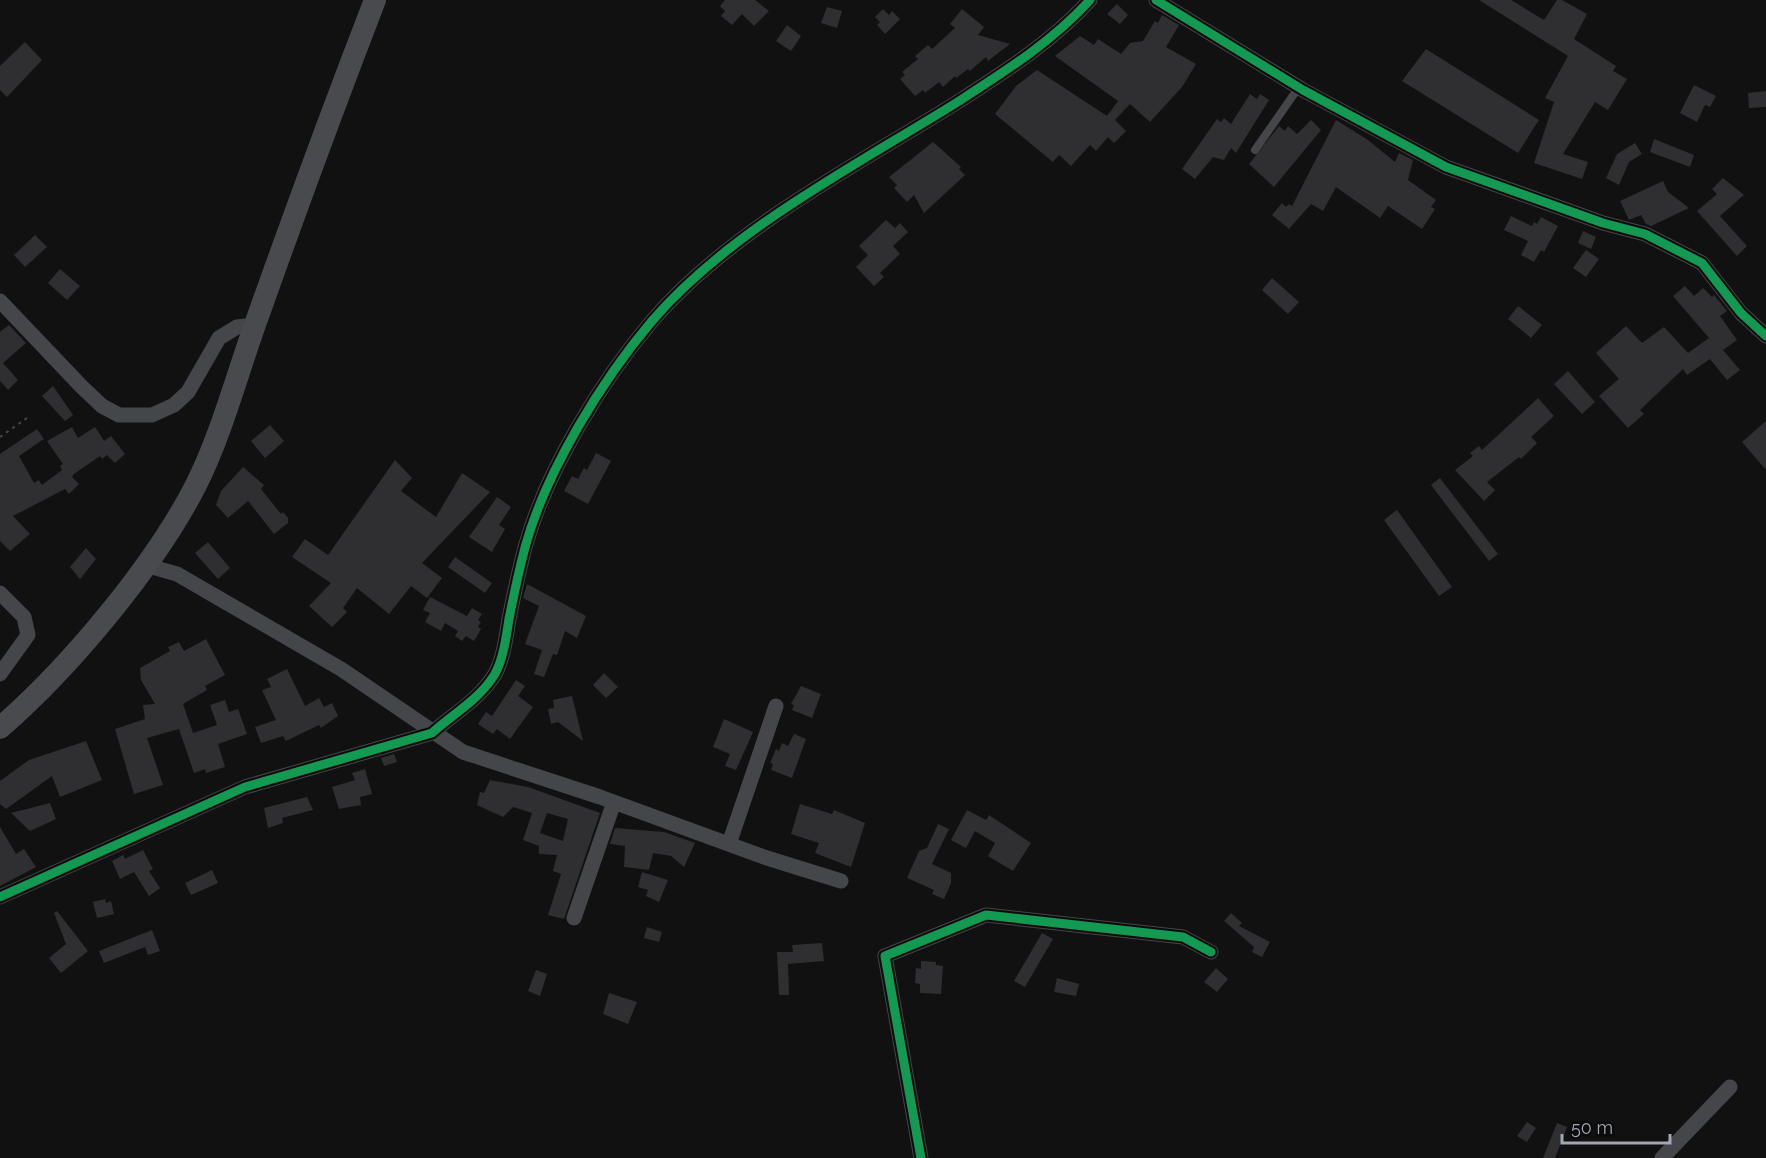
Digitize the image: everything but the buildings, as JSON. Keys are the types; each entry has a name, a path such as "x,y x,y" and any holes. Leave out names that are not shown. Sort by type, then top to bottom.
{"main road":[{"path":"0,728 89,637 145,565 196,485 229,401 375,0"}],"street":[{"path":"0,897 245,787 432,733 449,717 472,703 495,674 504,647 520,567 538,510 582,421 620,363 652,321 680,291 730,249 793,204 1004,72 1060,30 1090,0"},
{"path":"1156,0 1299,87 1446,167 1603,223 1645,234 1702,263 1741,314 1766,336"},
{"path":"0,301 81,386 102,406 119,415 152,415 174,405 188,392 219,338 237,327 255,325"},
{"path":"145,565 177,574 332,664 463,752 841,881"},
{"path":"0,593 24,617 28,635 0,674"},
{"path":"729,844 776,706"},
{"path":"574,918 614,802"},
{"path":"921,1158 885,956 986,915 1183,937 1211,952"},
{"path":"1662,1158 1730,1087"}],"lane":[{"path":"1255,150 1299,87"}],"path":[{"path":"0,437 27,418"}],"cycle path":[{"path":"0,897 245,787 432,733 466,706 489,683 501,661 526,544 535,516 562,456 614,370 652,321 683,288 718,257 756,229 795,202 1009,68 1044,43 1090,0"},
{"path":"1156,0 1303,90 1446,167 1603,223 1645,234 1702,263 1741,313 1766,336"},
{"path":"921,1158 885,956 986,915 1183,937 1211,952"}]}
